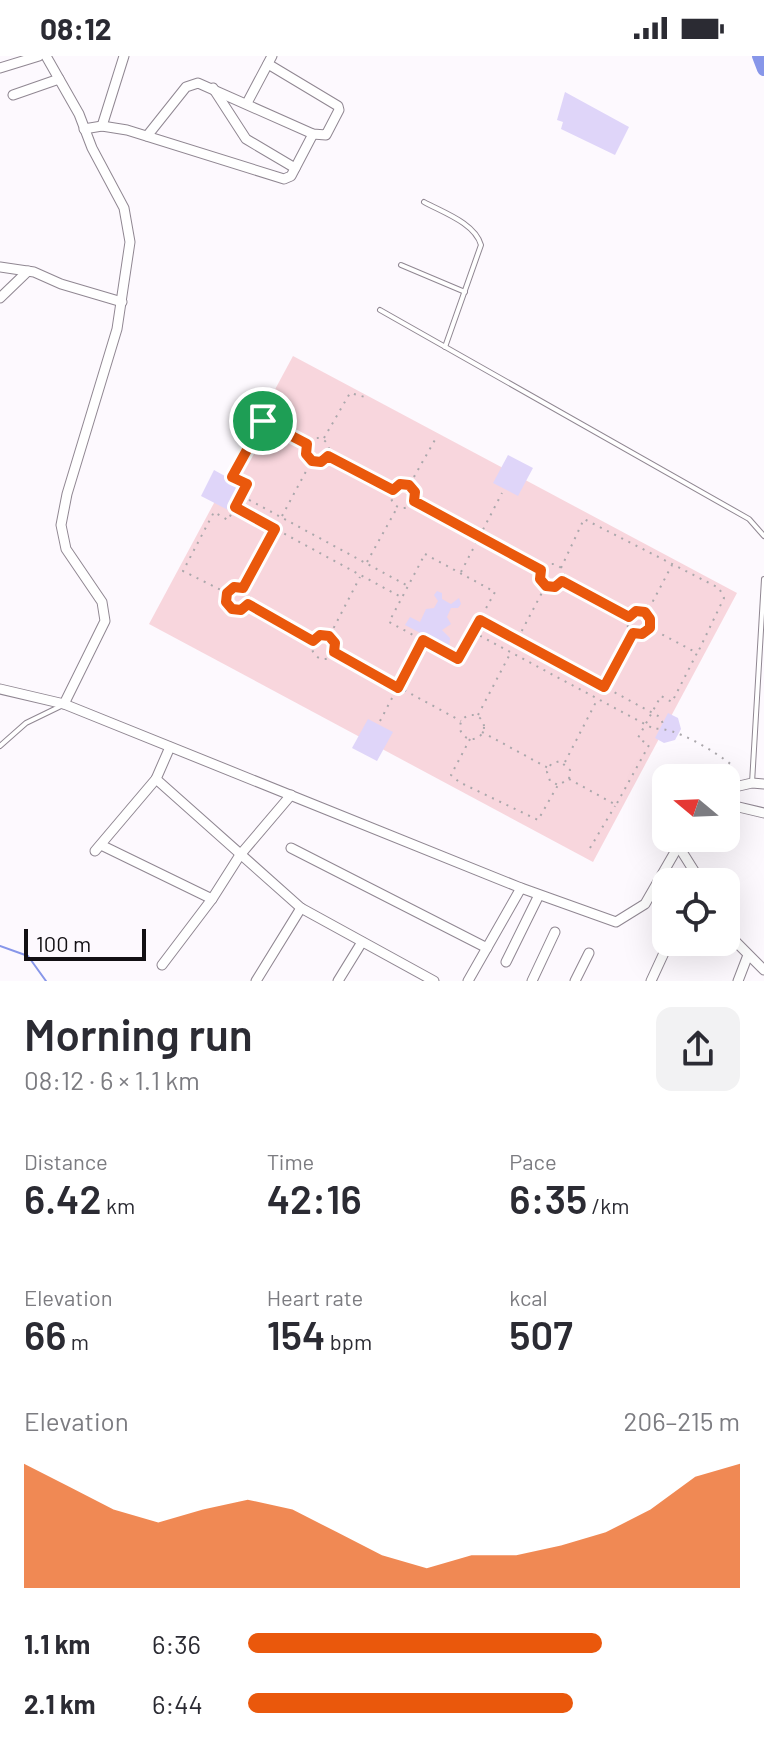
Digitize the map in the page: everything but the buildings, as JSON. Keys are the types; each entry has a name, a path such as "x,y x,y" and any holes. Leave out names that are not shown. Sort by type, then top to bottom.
{"street":[{"path":"0,68 39,56"},
{"path":"46,56 79,114 124,208 130,242 117,329 67,494 61,525 66,549 102,602 105,621 64,704"},
{"path":"102,126 124,56"},
{"path":"147,136 186,87 198,83 313,134 326,135 339,108 270,60 247,103"},
{"path":"13,95 59,79"},
{"path":"213,88 246,139 295,168"},
{"path":"84,129 102,126 147,136 284,179 291,176 313,134"},
{"path":"0,267 28,271 122,302"},
{"path":"0,298 28,271"},
{"path":"0,689 64,704 521,888 616,922 645,904 676,852"},
{"path":"170,747 156,779 98,848 212,899"},
{"path":"156,779 301,908 434,981"},
{"path":"740,786 764,784"},
{"path":"162,965 212,899 240,855 291,795"},
{"path":"740,807 764,813"},
{"path":"291,848 487,948"},
{"path":"468,981 521,888"},
{"path":"506,962 539,895"},
{"path":"256,981 301,908"},
{"path":"532,981 555,932"},
{"path":"338,981 362,942"},
{"path":"740,944 764,970"},
{"path":"575,981 589,953"},
{"path":"738,981 748,955"},
{"path":"651,981 663,956"}],"lane":[{"path":"424,202 470,228 479,238 480,251 445,347"},
{"path":"401,265 465,292"},
{"path":"380,310 749,519 764,536"},
{"path":"752,783 764,579"},
{"path":"0,746 26,723 64,704"}],"path":[{"path":"323,439 350,393 365,397"},
{"path":"227,593 183,571 214,512 228,520 247,484 232,477 263,421 307,444"},
{"path":"409,485 436,438"},
{"path":"314,439 323,439 329,447 328,456 321,462 312,461 306,454 307,444 314,439"},
{"path":"328,456 393,490"},
{"path":"282,517 312,461"},
{"path":"400,484 409,485 415,492 414,501 407,507 397,506 392,499 393,490 400,484"},
{"path":"460,573 502,493"},
{"path":"241,495 408,586"},
{"path":"414,501 541,570"},
{"path":"366,563 397,506"},
{"path":"235,507 402,597"},
{"path":"562,581 561,568 584,519 719,588 724,598 672,702 661,696 645,724 638,738 649,745 590,848"},
{"path":"243,588 275,529"},
{"path":"425,554 460,573 495,592 458,659 389,622 425,554"},
{"path":"541,570 553,564 561,568"},
{"path":"629,617 652,603 673,564"},
{"path":"541,570 540,579 546,586 555,587 562,581"},
{"path":"329,636 361,575"},
{"path":"562,581 629,617"},
{"path":"517,640 546,586"},
{"path":"234,587 243,588 249,595 248,604 241,610 232,609 226,602 227,593 234,587"},
{"path":"248,604 313,641"},
{"path":"640,611 650,619 650,628"},
{"path":"629,617 628,626 633,633 642,634 650,628"},
{"path":"480,620 652,712 660,717 665,727 730,764"},
{"path":"650,628 697,653"},
{"path":"473,631 654,729 665,727"},
{"path":"604,687 633,633"},
{"path":"320,635 329,636 335,643 334,652 327,658 318,657 312,650 313,641 320,635"},
{"path":"380,721 423,640"},
{"path":"334,652 461,721"},
{"path":"477,716 511,652"},
{"path":"564,763 597,699"},
{"path":"470,739 460,730 461,721 468,715 477,716 483,723 482,732"},
{"path":"482,732 470,739 451,775 459,782 538,820 558,785 569,779"},
{"path":"482,732 548,768"},
{"path":"558,785 547,777 548,768 555,762 564,763 570,770 569,779"},
{"path":"569,779 616,805"}],"shaded area":[{"path":"293,356 737,593 593,862 149,624"}],"waterway":[{"path":"759,56 764,69"},
{"path":"0,946 28,956 46,981"}],"route":[{"path":"263,421 307,444 306,454 312,461 321,462 328,456 393,490 400,484 409,485 415,492 414,501 541,570 540,579 546,586 555,587 562,581 629,617 636,611 645,612 650,619 650,628 642,634 633,633 604,687 480,620 458,659 423,640 398,688 334,652 335,643 329,636 320,635 313,641 248,604 241,610 232,609 226,602 227,593 234,587 243,588 275,529 235,507 247,484 232,477 263,421"}]}
